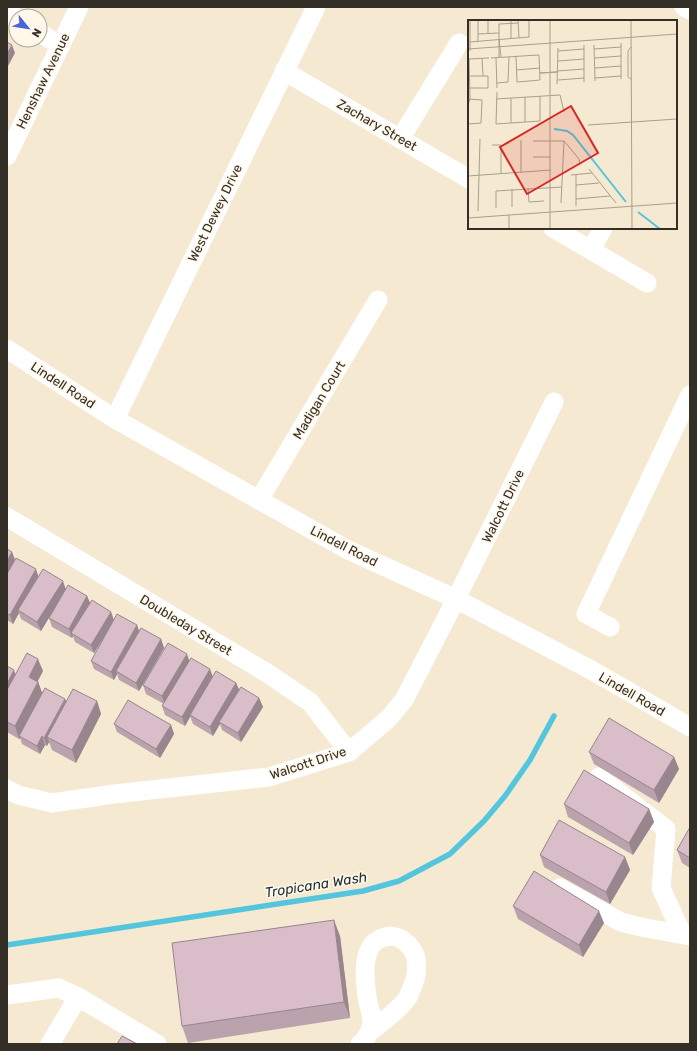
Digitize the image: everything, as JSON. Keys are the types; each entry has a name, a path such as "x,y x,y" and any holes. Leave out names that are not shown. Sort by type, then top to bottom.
{"street":[{"name":"Henshaw Avenue","path":"7,156 79,7"},
{"name":"West Dewey Drive","path":"115,418 316,7"},
{"path":"684,7 690,10"},
{"path":"48,38 61,46"},
{"path":"400,139 459,43"},
{"name":"Zachary Street","path":"284,71 468,178"},
{"path":"555,229 647,283"},
{"path":"590,250 602,229"},
{"name":"Madigan Court","path":"259,500 378,300"},
{"name":"Lindell Road","path":"7,349 115,418 348,550 456,599 593,671 690,727"},
{"path":"610,627 586,614 690,395"},
{"name":"Walcott Drive","path":"7,789 18,795 52,803 114,794 269,777 349,752 388,720 404,700 554,402"},
{"name":"Doubleday Street","path":"7,517 267,673 310,702 349,752"},
{"path":"599,777 666,829 661,888 686,935"},
{"path":"552,884 621,922 686,935"},
{"path":"386,936 399,938 411,948 416,960 416,975 412,989 402,1005 364,1039 371,1030 372,1018 366,987 365,973 367,956 375,942 380,939 386,936"},
{"path":"7,994 59,988 78,997 157,1044"},
{"path":"50,1044 78,997"}],"building":[{"path":"7,42 8,48 10,48 7,54"},
{"path":"7,549 12,552 7,561"},
{"path":"16,558 36,569 10,615 7,614 7,574"},
{"path":"43,569 63,581 37,622 18,610"},
{"path":"68,585 87,596 69,629 49,618"},
{"path":"92,600 111,612 91,645 71,633"},
{"path":"117,614 137,625 111,672 91,661"},
{"path":"141,628 161,639 136,683 116,671"},
{"path":"168,643 187,654 162,696 143,685"},
{"path":"27,653 38,659 29,677 38,682 15,726 7,722 7,690"},
{"path":"191,658 210,669 182,717 162,706"},
{"path":"7,666 14,670 7,684"},
{"path":"216,671 236,683 210,727 190,715"},
{"path":"241,687 259,698 238,733 219,722"},
{"path":"45,688 65,699 44,738 42,736 37,746 19,736"},
{"path":"73,689 97,701 72,750 47,737"},
{"path":"128,700 171,725 156,749 114,724"},
{"path":"609,718 674,757 654,790 589,752"},
{"path":"584,770 649,809 629,843 564,804"},
{"path":"559,820 625,857 606,892 540,855"},
{"path":"690,827 690,858 677,850"},
{"path":"534,871 599,911 579,945 513,906"},
{"path":"334,920 344,1002 182,1026 172,943"},
{"path":"122,1036 137,1044 117,1044"}],"waterway":[{"name":"Tropicana Wash","path":"7,945 363,891 399,881 450,854 484,821 505,796 530,760 554,716"}]}
